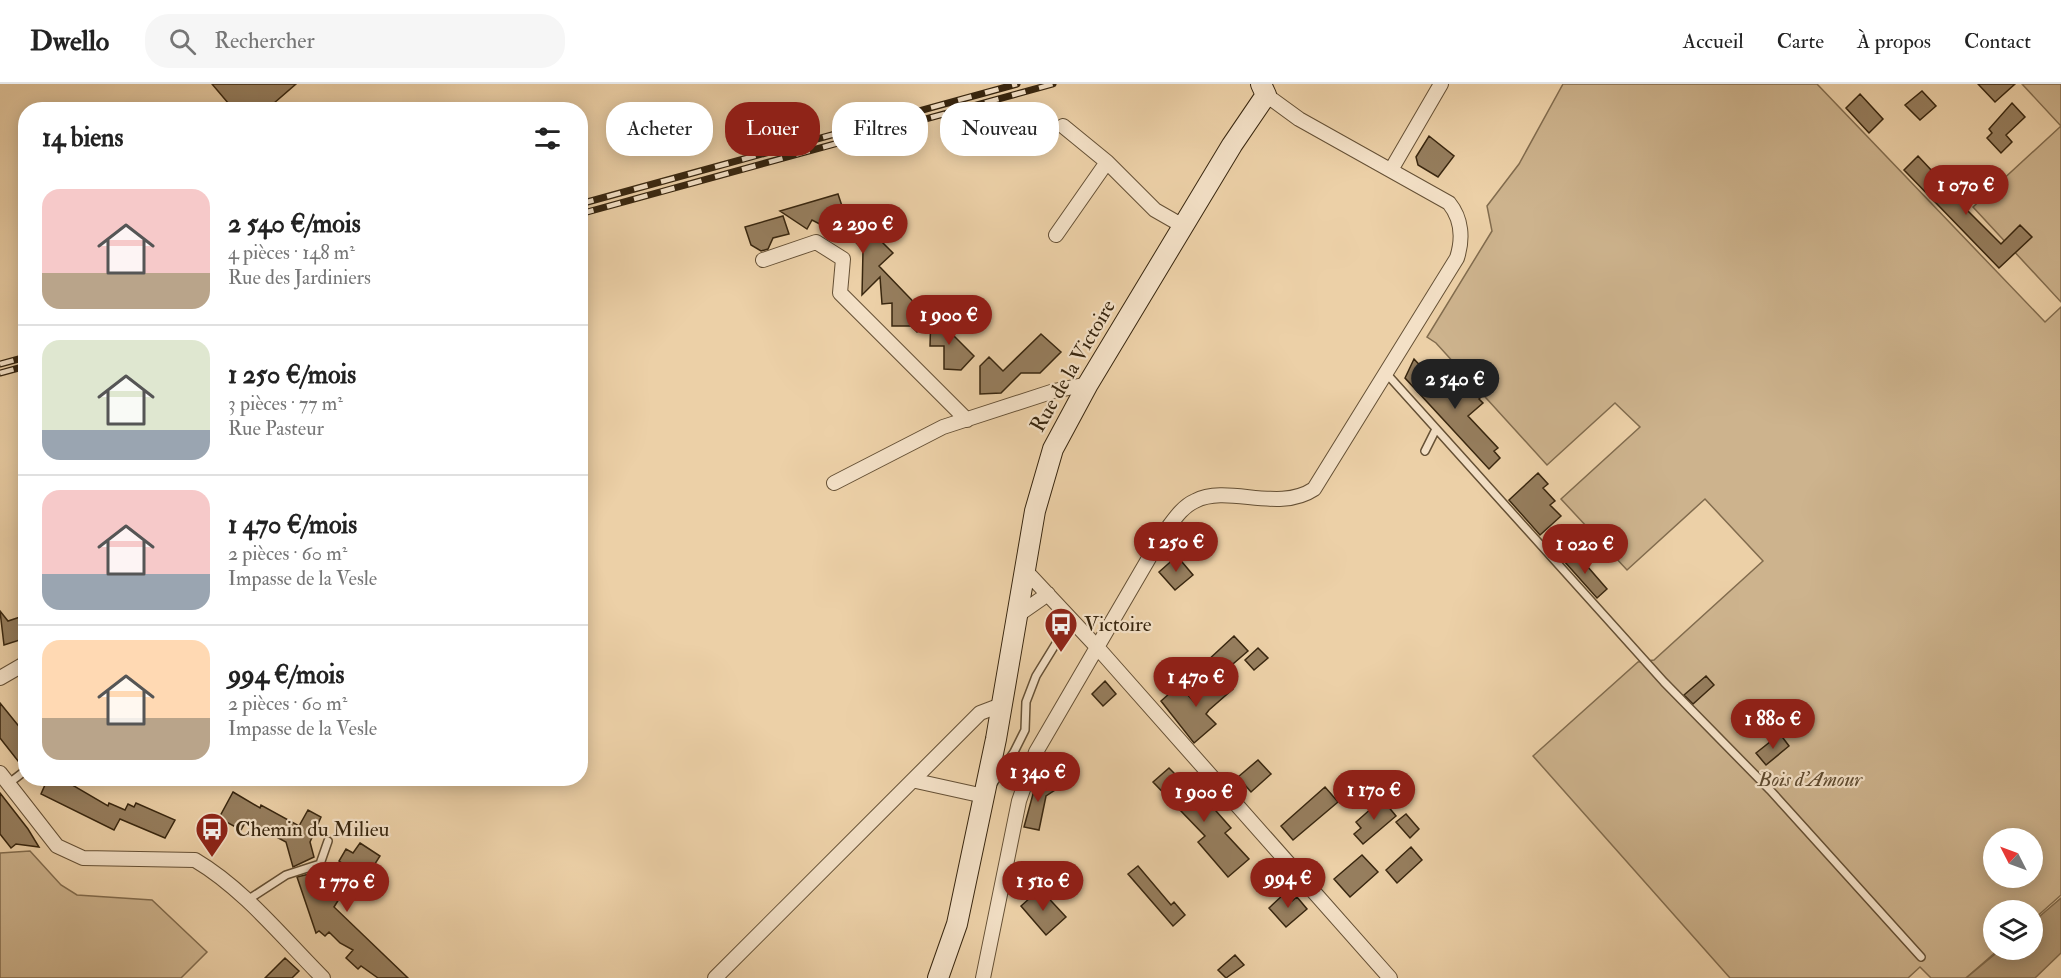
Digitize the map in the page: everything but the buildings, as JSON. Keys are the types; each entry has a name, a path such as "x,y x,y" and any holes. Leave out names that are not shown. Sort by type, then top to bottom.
{"street":[{"path":"1391,170 1441,84"},
{"path":"983,978 1019,801 1036,752 1162,534 1195,500 1211,497 1294,499 1314,489 1451,269 1461,240 1459,221 1449,203 1299,119 1264,89"},
{"name":"Rue de la Victoire","path":"938,978 957,924 984,796 1035,511 1053,449 1088,384 1264,89"},
{"path":"1063,126 1107,162 1155,210 1183,226"},
{"path":"1056,235 1107,162"},
{"path":"763,260 816,242 843,259 840,293 966,420"},
{"path":"834,483 943,427 1054,392 1088,384"},
{"path":"1024,569 1097,647 1390,978"},
{"path":"1015,617 1048,594"},
{"path":"0,678 18,668"},
{"path":"716,978 916,781 980,713 1001,705"},
{"path":"4,779 57,846 83,858 195,860 230,883 323,978"},
{"path":"916,781 984,796"}],"lane":[{"path":"1385,373 1664,682 1770,790 1921,957"},
{"path":"1425,451 1437,429"},
{"path":"984,796 1014,752 1025,730 1026,702 1036,676 1071,619"},
{"path":"4,779 18,773"},
{"path":"246,901 286,875 320,864 328,841"}],"green space":[{"name":"Bois d'Amour","path":"1563,84 1817,84 2045,322 2061,307 2061,895 2043,911 2043,900 1983,900 1983,960 1987,960 1966,978 1931,978 1920,967 1908,978 1730,978 1533,756 1638,662 1654,660 1763,561 1705,499 1627,570 1561,499 1640,427 1615,403 1547,465 1436,343 1427,337 1492,231 1487,206 1519,164"},
{"path":"2022,84 2061,84 2061,126"},
{"path":"2061,126 2061,302 1973,207"},
{"path":"30,851 61,885 77,895 152,900 207,952 181,978 0,978 0,853"}],"shaded area":[{"path":"2061,898 2061,953 2035,978 1966,978 1988,960 2043,960 2043,913"}],"railway":[{"path":"588,202 1017,84"},
{"path":"588,212 1053,84"},
{"path":"0,364 18,359"},
{"path":"0,373 18,368"}],"place":[{"name":"Victoire","path":"1061,653"},
{"name":"Chemin du Milieu","path":"212,858"}]}
